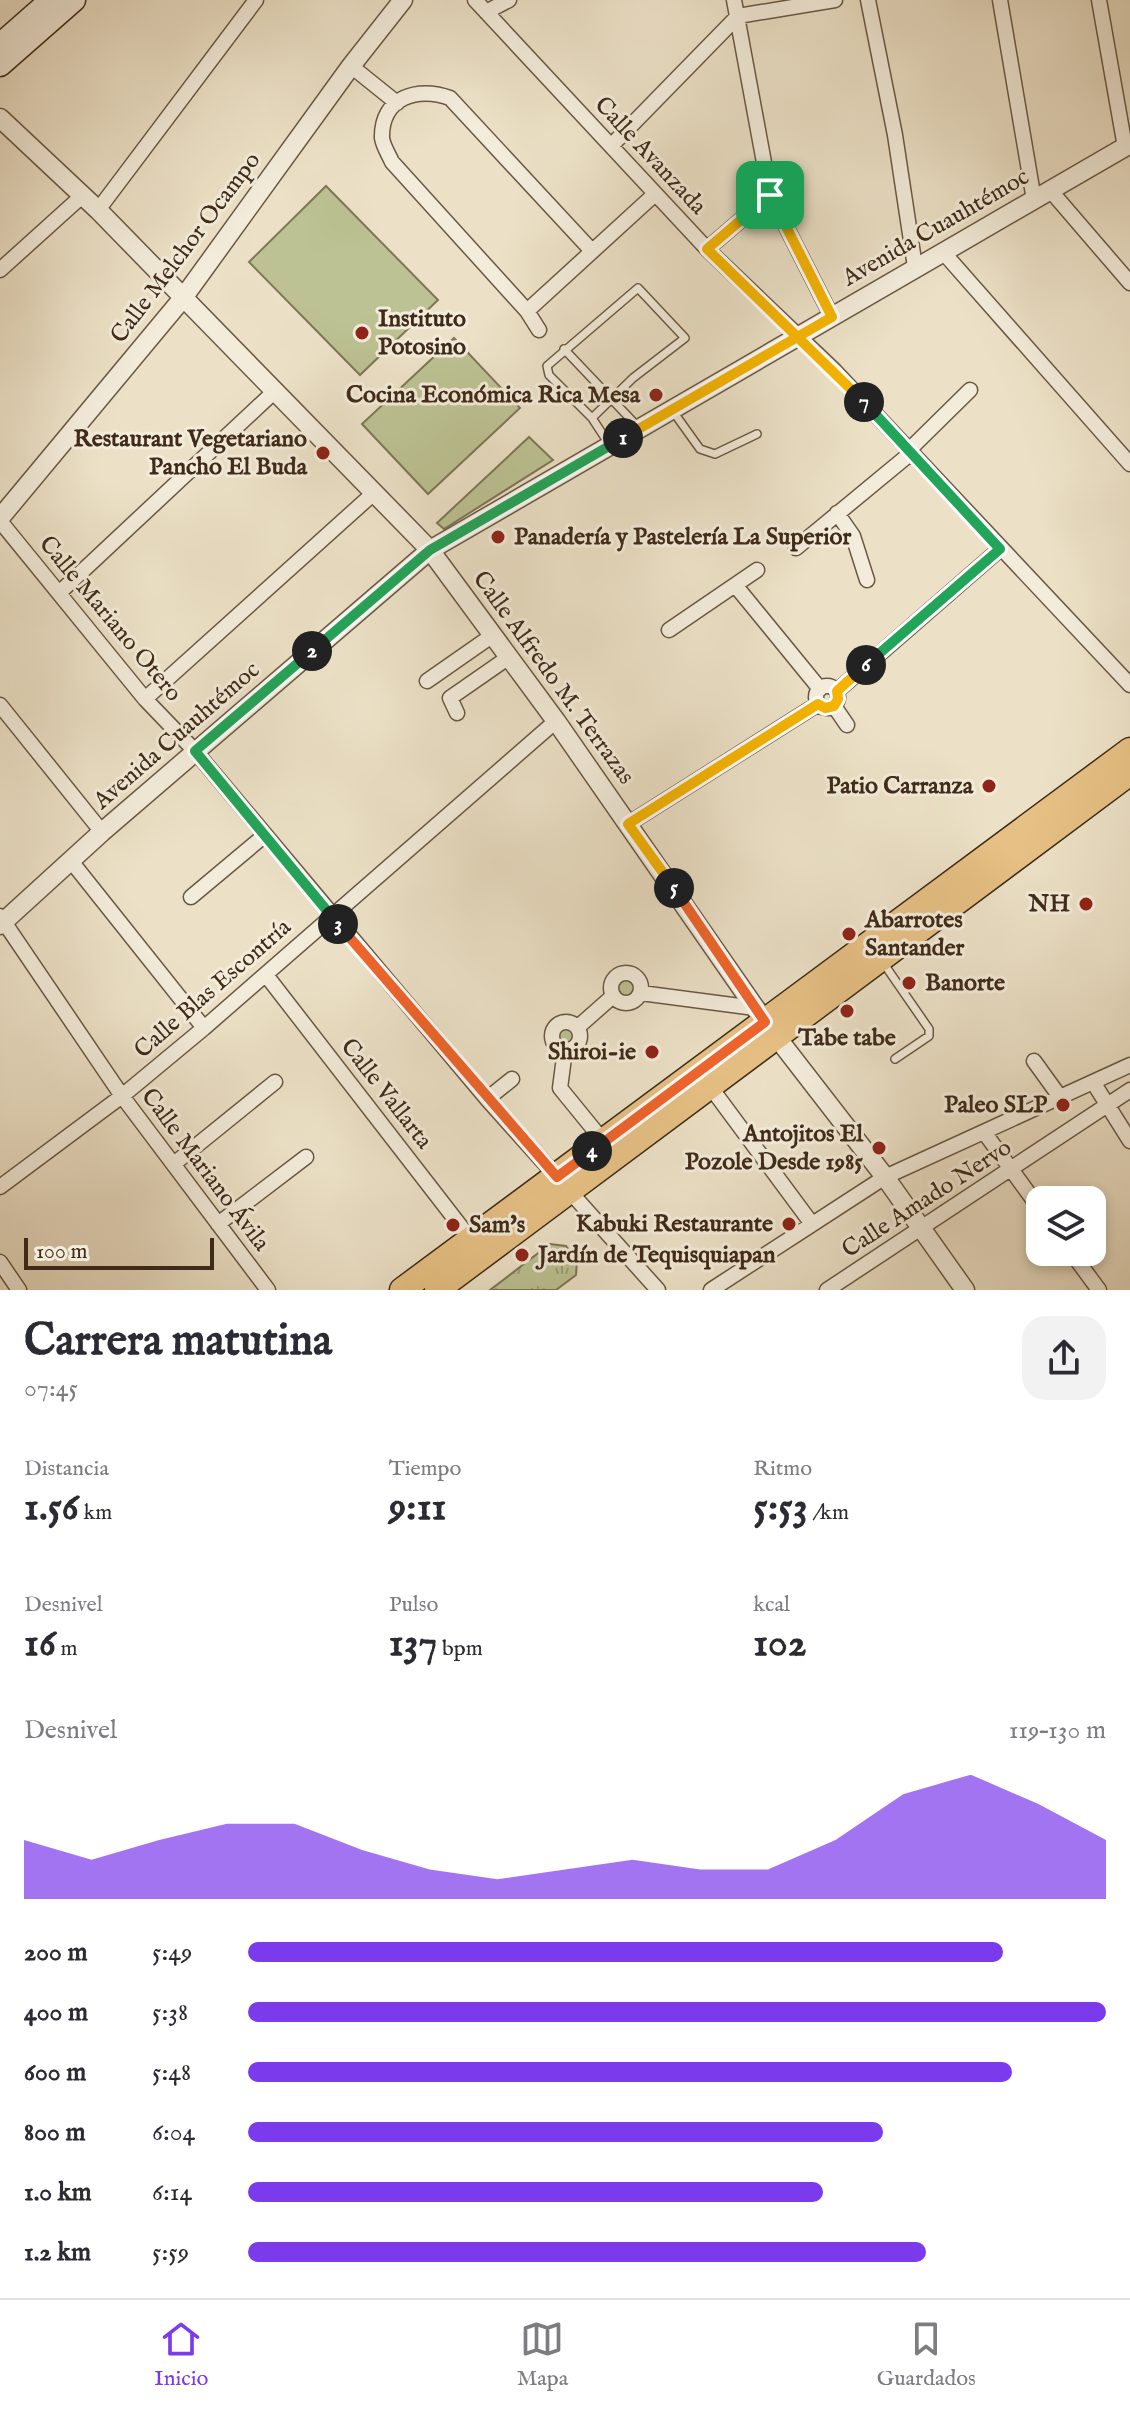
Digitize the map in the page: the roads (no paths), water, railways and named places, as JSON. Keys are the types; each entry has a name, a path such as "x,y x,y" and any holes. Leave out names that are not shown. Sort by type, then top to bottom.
{"main road":[{"path":"0,45 51,0"},
{"path":"0,65 74,0"},
{"path":"437,1290 564,1183 604,1142 1130,750"},
{"path":"402,1290 709,1085 765,1022 880,959 1130,773"}],"street":[{"path":"98,210 256,0"},
{"name":"Calle Melchor Ocampo","path":"0,520 183,298 351,66 403,0"},
{"name":"Calle Avanzada","path":"475,0 707,249 798,336 1130,685"},
{"path":"486,12 509,0"},
{"path":"734,0 770,195 832,317"},
{"path":"611,146 738,16 835,0"},
{"path":"868,0 895,135 915,267"},
{"path":"1000,0 1034,200"},
{"path":"1099,0 1128,146"},
{"path":"351,66 397,103"},
{"path":"539,330 527,311 392,162 382,140 386,116 397,103 430,90 450,98 592,251"},
{"name":"Calle Alfredo M. Terrazas","path":"0,118 98,210 430,550 556,721 765,1022 885,1177 965,1290"},
{"name":"Avenida Cuauhtémoc","path":"1,921 430,550 1128,146"},
{"path":"1050,190 1130,283"},
{"path":"527,311 655,194"},
{"path":"707,249 770,195"},
{"path":"0,270 82,196"},
{"path":"943,252 1130,464"},
{"path":"59,593 276,390"},
{"path":"796,548 910,452 970,390"},
{"path":"145,699 375,492"},
{"path":"837,513 853,536 867,580"},
{"name":"Calle Mariano Otero","path":"0,520 145,699 195,751 487,1099 658,1290"},
{"path":"735,585 825,708 1000,549"},
{"path":"669,630 757,570"},
{"path":"427,681 493,635"},
{"path":"457,713 450,698 509,657"},
{"path":"628,824 819,696"},
{"path":"835,698 847,725"},
{"path":"0,705 102,832"},
{"name":"Calle Blas Escontría","path":"0,1187 122,1096 204,1028 556,721"},
{"path":"191,897 265,835"},
{"path":"71,861 204,1028"},
{"name":"Calle Mariano Ávila","path":"1,921 122,1096 268,1290"},
{"path":"578,1027 613,996 613,981 625,973 638,979 641,993 635,1001 625,1004 613,996"},
{"name":"Calle Vallarta","path":"266,975 472,1241"},
{"path":"641,993 765,1022"},
{"path":"565,1050 554,1042 554,1029 565,1022 578,1027"},
{"path":"565,1050 574,1047 579,1040 578,1027"},
{"path":"565,1050 560,1088 604,1142"},
{"path":"1034,1061 1060,1097"},
{"path":"711,1290 885,1177 1130,1065"},
{"path":"487,1099 512,1079"},
{"path":"175,1163 275,1082"},
{"path":"1093,1082 1130,1141"},
{"path":"709,1085 812,1224"},
{"name":"Calle Amado Nervo","path":"827,1290 1108,1108 1130,1090"},
{"path":"984,1132 1026,1190"},
{"path":"218,1224 306,1157"},
{"path":"0,1262 19,1290"},
{"path":"1081,1266 1099,1290"}],"lane":[{"path":"592,418 612,397 685,338 638,288 547,366 549,375 592,418 611,445"},
{"path":"564,349 639,428"},
{"path":"672,410 700,449 715,454 757,434"},
{"path":"880,959 929,1029 929,1036 895,1059"}],"place":[{"name":"Instituto Potosino","path":"362,333"},
{"name":"Cocina Económica Rica Mesa","path":"656,395"},
{"name":"Restaurant Vegetariano Pancho El Buda","path":"323,453"},
{"name":"Panadería y Pastelería La Superior","path":"498,537"},
{"name":"Patio Carranza","path":"989,786"},
{"name":"NH","path":"1086,904"},
{"name":"Abarrotes Santander","path":"849,934"},
{"name":"Banorte","path":"909,983"},
{"name":"Tabe tabe","path":"847,1011"},
{"name":"Shiroi-ie","path":"652,1052"},
{"name":"Paleo SLP","path":"1063,1105"},
{"name":"Antojitos El Pozole Desde 1985","path":"879,1148"},
{"name":"Kabuki Restaurante","path":"789,1224"},
{"name":"Sam's","path":"453,1225"},
{"name":"Jardín de Tequisquiapan","path":"522,1255"}]}
